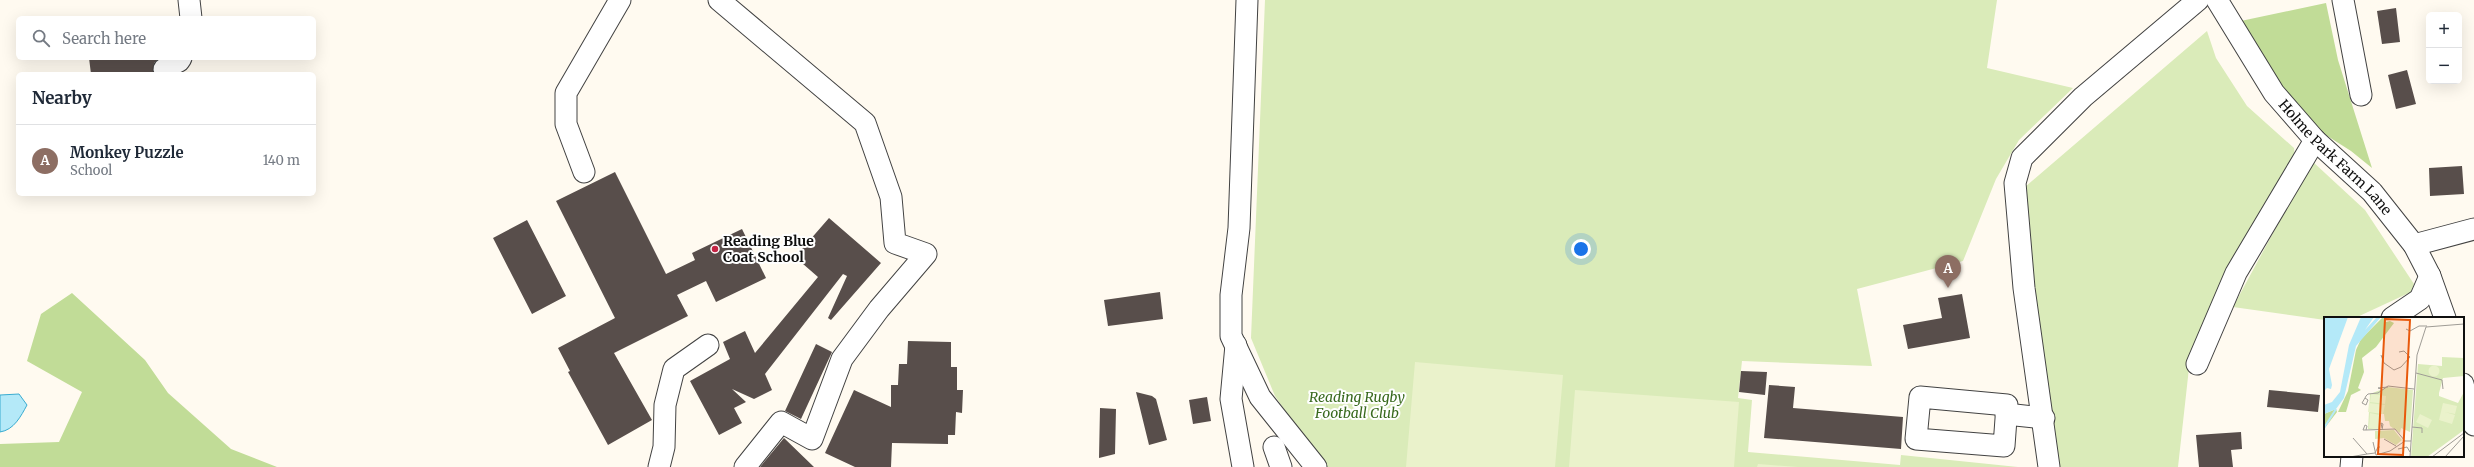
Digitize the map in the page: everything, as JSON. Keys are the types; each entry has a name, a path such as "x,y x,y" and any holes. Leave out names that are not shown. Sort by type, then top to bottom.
{"street":[{"path":"189,0 191,16"},
{"path":"584,172 566,124 566,93 620,0"},
{"path":"718,0 864,123 891,198 895,243 926,254 879,309 842,359 812,439 781,422 745,467"},
{"path":"1246,0 1239,228 1231,295 1231,336 1260,397 1316,467"},
{"path":"2049,467 2044,418 2024,288 2015,183 2022,158 2083,97 2198,0"},
{"name":"Holme Park Farm Lane","path":"2217,0 2274,93 2315,140 2372,192 2414,245 2430,276 2445,317"},
{"path":"2343,0 2361,95"},
{"path":"2197,364 2236,273 2315,140"},
{"path":"2414,245 2474,229"},
{"path":"2393,317 2420,299 2430,276"},
{"path":"659,467 664,447 666,405 674,369 708,345"},
{"path":"1236,345 1231,399 1243,467"},
{"path":"2464,388 2474,425"},
{"path":"2006,414 2044,418"},
{"path":"1274,447 1281,467"},
{"path":"2351,467 2352,457"}],"green space":[{"name":"Reading Rugby Football Club","path":"1265,0 1997,0 1987,68 2073,88 2019,140 1996,179 1963,261 1857,289 1872,366 1742,361 1738,398 1752,400 1748,452 1900,465 1901,455 2018,467 1324,467 1275,396 1251,338"},
{"path":"2326,3 2338,60 2372,168 2351,151 2285,109 2236,22"},
{"path":"2207,31 2216,58 2247,106 2294,148 2295,159 2189,368 2178,467 2053,467 2025,187"},
{"path":"2312,161 2365,210 2414,284 2411,292 2357,317 2324,317 2324,320 2233,307"},
{"path":"72,293 145,360 168,393 231,449 277,467 0,467 0,444 59,442 82,392 27,361 41,314"},
{"path":"1415,362 1563,375 1555,467 1406,467"},
{"path":"1575,390 1739,402 1734,467 1569,467"},
{"path":"1758,464 1798,467 1757,467"}],"water":[{"path":"19,394 27,405 20,418 13,425 5,431 0,432 0,395"}],"building":[{"path":"2396,8 2400,42 2382,44 2377,11"},
{"path":"89,60 157,60 154,63 153,72 91,72"},
{"path":"2407,70 2416,104 2396,109 2388,75"},
{"path":"2462,166 2464,194 2430,196 2429,168"},
{"path":"615,172 666,274 695,260 692,253 742,229 766,278 716,302 706,281 677,295 688,316 614,353 652,420 608,445 568,372 570,371 558,348 615,318 556,201"},
{"path":"829,218 881,263 831,320 828,318 847,276 843,274 765,374 772,390 754,399 732,389 746,402 734,408 742,423 719,435 690,381 730,359 723,342 745,331 755,353 818,277 795,257"},
{"path":"527,220 566,296 532,314 493,238"},
{"path":"1160,292 1163,319 1108,326 1104,300"},
{"path":"1962,294 1970,338 1908,349 1903,325 1942,318 1938,298"},
{"path":"908,341 951,342 951,367 957,367 957,390 963,390 962,413 956,412 955,435 948,435 948,444 892,443 891,467 855,467 825,453 854,390 891,407 891,385 898,385 899,364 907,364"},
{"path":"816,344 832,352 801,419 785,411"},
{"path":"1741,371 1767,372 1765,395 1739,392"},
{"path":"1769,385 1795,387 1793,408 1903,417 1901,449 1764,438"},
{"path":"2269,390 2320,395 2318,412 2267,407"},
{"path":"1136,392 1152,396 1156,399 1167,440 1149,445"},
{"path":"1207,397 1211,421 1193,424 1189,400"},
{"path":"1100,408 1116,409 1115,454 1099,458"},
{"path":"2241,432 2242,449 2231,450 2233,467 2199,467 2196,435"},
{"path":"784,438 814,467 760,467"}],"place":[{"name":"Reading Blue Coat School","path":"715,249"},
{"name":"Monkey Puzzle","path":"1948,288"}]}
